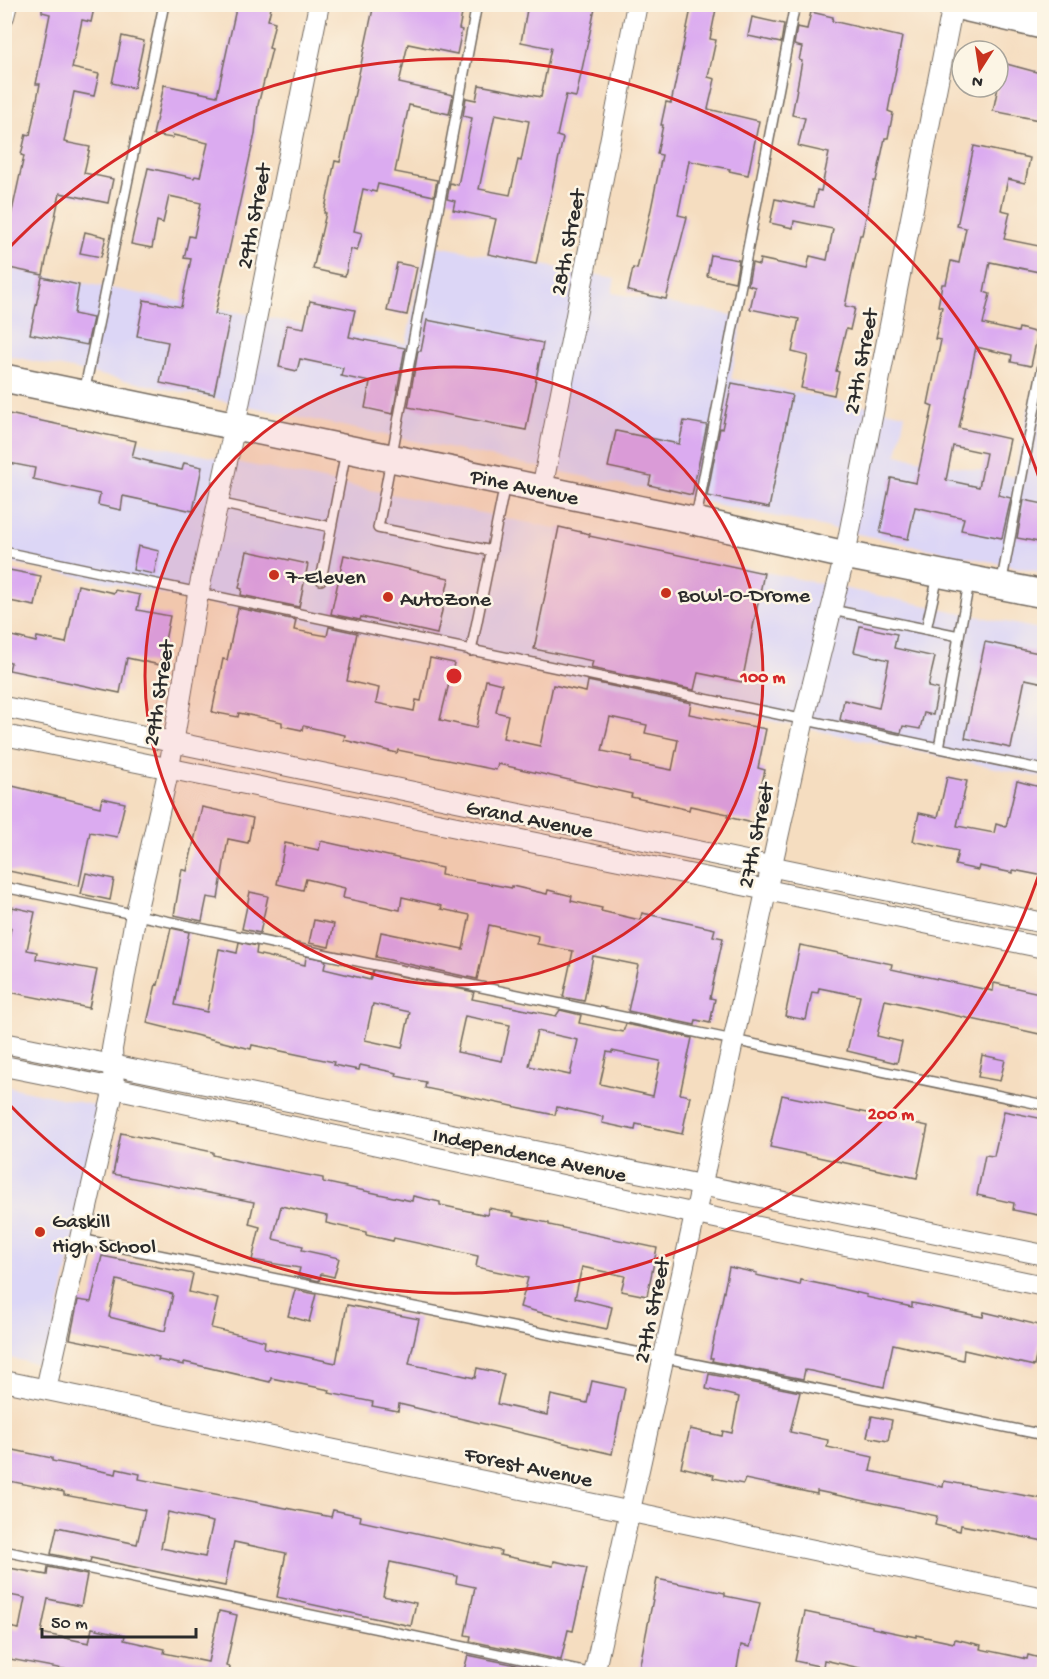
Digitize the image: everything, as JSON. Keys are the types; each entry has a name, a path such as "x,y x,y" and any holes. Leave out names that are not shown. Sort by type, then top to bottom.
{"main road":[{"path":"955,4 1044,24"},
{"name":"Pine Avenue","path":"4,378 695,521 845,555 1044,594"}],"street":[{"path":"4,16 7,4"},
{"name":"29th Street","path":"46,1389 114,1088 112,1049 136,913 169,768 198,594 235,425 319,4"},
{"name":"28th Street","path":"542,489 637,4"},
{"name":"27th Street","path":"595,1674 804,719 845,555 955,4"},
{"path":"4,707 174,741 473,817 772,867 1044,923"},
{"name":"Grand Avenue","path":"4,735 169,768 473,817 767,890 1044,948"},
{"name":"Independence Avenue","path":"4,1043 113,1065 696,1214 1044,1286"},
{"name":"Independence Avenue","path":"4,1066 114,1088 405,1138 702,1184 1044,1255"},
{"name":"Forest Avenue","path":"4,1380 1044,1598"}],"lane":[{"path":"84,394 164,4"},
{"path":"477,4 378,528 492,551"},
{"path":"695,521 795,4"},
{"path":"1001,585 1044,360"},
{"path":"321,580 347,448"},
{"path":"471,651 506,482"},
{"path":"218,504 331,527"},
{"path":"4,552 1044,770"},
{"path":"926,629 939,572"},
{"path":"939,748 970,579"},
{"path":"832,610 960,636"},
{"path":"4,887 136,913 734,1042 1044,1105"},
{"path":"80,1239 1044,1435"},
{"path":"4,1551 595,1674"}],"shaded area":[{"path":"426,244 615,278 612,293 743,317 731,379 905,414 897,455 1014,477 1029,406 1044,409 1044,573 5,355 4,268 406,344"},
{"path":"5,414 1044,630 1044,778 5,561"},
{"name":"Gaskill High School","path":"5,1086 102,1107 47,1366 5,1357"}],"building":[{"path":"42,4 95,4 91,22 82,20 72,68 99,74 94,96 74,92 64,142 90,147 84,173 113,179 108,203 60,193 43,275 4,267 6,239 24,156 21,155 26,134 30,135 40,84 36,84 50,14 42,12"},
{"path":"237,4 272,4 268,20 275,22 269,48 272,49 258,105 255,134 215,314 230,317 214,394 160,383 168,342 137,336 144,300 181,307 191,259 184,258 189,236 194,237 201,203 169,196 163,223 157,221 152,248 131,244 148,168 194,178 195,176 200,177 208,143 173,135 172,138 153,135 164,85 217,96"},
{"path":"374,4 464,4 459,29 462,30 457,54 408,44 399,83 453,95 449,114 409,105 395,172 437,180 434,196 378,184 376,192 363,189 354,231 362,233 357,251 351,249 345,276 313,269 335,161 340,162"},
{"path":"528,4 596,4 576,97 566,95 557,136 563,138 536,264 488,254 496,219 453,210 455,201 447,199 450,183 458,185 472,118 463,116 466,98 476,100 479,85 541,97 551,48 521,42","holes":["495,114 529,121 521,161 518,160 510,195 479,189"]},
{"path":"692,4 717,4 710,39 716,40 708,77 715,79 708,109 759,121 748,175 689,161 678,215 687,217 666,299 628,291 633,268 637,269 651,209 662,155 657,154 663,125 661,125 666,102 671,103"},
{"path":"811,12 833,17 832,21 902,37 888,111 893,113 888,138 885,138 876,181 874,181 862,235 860,235 845,306 855,308 850,330 846,329 836,371 839,372 834,395 801,388 808,356 792,352 799,319 750,309 755,287 748,285 752,263 759,265 760,259 807,269 810,256 827,260 833,229 794,221 793,228 770,223 775,199 814,207 817,190 821,191 829,153 798,146 805,118 792,115 802,61 799,60 802,47 794,45 797,27 807,29"},
{"path":"752,17 784,24 781,43 748,36"},
{"path":"122,36 144,41 134,88 112,83"},
{"path":"1010,65 1044,74 1044,121 993,111 996,99 1010,99"},
{"path":"974,146 1030,158 1025,183 1008,179 1001,210 1010,212 1004,239 1044,247 1044,273 990,262 984,292 990,294 983,324 1018,332 1019,328 1038,333 1031,366 1011,362 1012,355 976,347 959,428 1010,439 998,495 1011,498 1002,538 961,530 964,518 915,507 908,539 880,533 891,478 916,483 933,406 928,404 941,340 935,339 942,307 938,306 942,284 946,284 951,261 959,263 966,228 957,226","holes":["953,446 986,453 979,487 946,480"]},
{"path":"85,232 106,237 101,257 80,253"},
{"path":"711,255 739,260 735,282 707,276"},
{"path":"397,263 417,267 407,315 387,311"},
{"path":"42,277 79,285 74,314 93,318 87,345 30,334"},
{"path":"310,301 355,310 349,337 405,348 393,414 365,408 370,382 341,376 343,368 300,359 297,371 279,367 287,325 304,328"},
{"path":"427,320 543,343 526,430 408,407 418,351 421,351"},
{"path":"732,383 792,395 769,508 707,496 720,428 722,429"},
{"path":"4,413 136,441 132,457 150,463 182,470 184,463 202,467 193,511 123,496 121,510 98,505 100,494 33,479 35,468 4,462"},
{"path":"684,421 707,425 692,495 649,485 651,476 608,467 616,431 679,444"},
{"path":"1024,500 1044,504 1044,543 1017,538"},
{"path":"559,527 590,534 589,536 764,573 742,682 698,673 694,690 591,668 593,661 534,649"},
{"path":"138,546 159,551 154,574 133,570"},
{"path":"247,551 308,564 299,607 241,595 242,589 239,588"},
{"path":"344,555 449,578 437,634 361,617 360,620 331,614"},
{"path":"4,569 41,576 35,606 4,600"},
{"path":"78,585 114,593 115,590 140,595 137,610 170,616 160,665 127,658 120,693 9,670 11,662 4,661 4,634 36,642 37,637 66,643"},
{"path":"238,608 296,620 294,630 327,636 329,627 357,633 347,681 379,688 376,703 414,711 416,700 421,701 430,658 454,663 440,720 476,728 486,680 502,684 496,712 508,715 503,738 540,746 553,685 586,692 588,681 691,703 689,714 766,729 758,768 765,770 753,823 727,817 728,814 690,806 689,810 631,797 632,794 498,764 496,770 398,750 397,753 344,740 345,735 303,726 302,730 282,726 282,722 239,713 238,717 212,712 223,659 227,660","holes":["610,717 647,725 645,733 678,740 672,770 631,762 632,757 602,751"]},
{"path":"860,626 897,634 894,648 935,657 928,687 938,689 933,715 924,713 920,729 903,726 901,733 840,720 844,700 879,708 889,660 854,652"},
{"path":"985,642 1044,654 1044,683 1025,679 1011,748 965,738"},
{"path":"947,777 967,781 957,826 994,833 996,824 1006,827 1017,781 1044,788 1044,876 1013,870 1013,873 979,866 978,870 955,865 958,851 913,841 919,813 938,817"},
{"path":"4,784 100,807 102,798 125,803 117,837 90,832 79,886 4,870"},
{"path":"202,807 253,818 248,843 228,839 218,899 207,897 202,921 174,915 182,869 187,871"},
{"path":"321,841 442,868 441,875 547,894 548,890 572,896 571,901 602,908 601,911 640,920 642,913 715,929 713,936 723,938 710,998 715,999 710,1023 696,1020 695,1025 628,1011 638,965 593,956 584,1001 563,997 573,951 537,944 538,936 489,925 477,979 376,957 381,932 463,949 470,915 402,897 400,910 343,898 345,888 306,879 303,890 277,884 285,843 319,850"},
{"path":"86,873 114,879 110,900 81,894"},
{"path":"250,892 268,896 260,933 242,929"},
{"path":"12,907 35,912 27,950 37,952 36,959 97,970 89,1008 4,991 4,960 11,928 7,927"},
{"path":"314,920 334,924 329,947 309,943"},
{"path":"171,928 189,932 175,1005 207,1012 219,949 237,953 239,942 257,946 256,954 305,965 306,956 326,960 324,969 370,980 373,970 474,992 472,999 556,1016 560,1010 581,1015 579,1023 623,1032 626,1024 692,1038 680,1094 690,1096 682,1134 636,1124 635,1130 602,1123 603,1117 557,1107 555,1115 425,1088 426,1082 396,1076 397,1073 360,1065 359,1070 333,1065 334,1062 252,1045 251,1049 147,1023 156,984 158,985","holes":["373,1004 410,1012 402,1048 365,1040","465,1016 510,1025 502,1061 457,1052","537,1031 578,1040 570,1075 529,1066","612,1051 660,1061 653,1096 600,1084 607,1052 612,1053"]},
{"path":"800,945 892,964 891,969 993,991 994,983 1044,994 1044,1035 885,1000 877,1036 902,1042 897,1063 847,1051 860,996 819,988 818,993 812,992 806,1020 785,1016"},
{"path":"982,1055 1005,1060 1000,1081 978,1077"},
{"path":"782,1095 928,1126 917,1178 770,1147"},
{"path":"1004,1111 1044,1119 1044,1184 1038,1215 1013,1210 1014,1203 977,1195 985,1155 994,1156"},
{"path":"121,1133 213,1152 213,1155 246,1163 323,1178 323,1182 412,1201 413,1196 440,1202 440,1205 487,1215 489,1208 514,1213 513,1216 549,1223 549,1225 657,1248 647,1296 621,1291 625,1276 582,1267 575,1298 612,1307 607,1329 575,1322 520,1307 528,1278 476,1267 478,1256 394,1238 393,1241 366,1235 366,1232 326,1223 327,1216 281,1206 273,1239 303,1246 302,1250 339,1258 334,1277 321,1274 319,1281 298,1276 300,1268 252,1260 260,1227 249,1224 254,1202 113,1174"},
{"path":"102,1256 193,1274 189,1292 218,1299 211,1328 265,1341 264,1348 336,1363 347,1305 419,1319 409,1364 475,1378 477,1368 504,1374 497,1404 547,1415 551,1395 587,1403 592,1381 625,1388 612,1454 399,1404 398,1411 372,1406 373,1402 329,1393 330,1390 271,1378 270,1382 184,1362 184,1365 158,1360 159,1357 70,1339 78,1300 91,1302","holes":["117,1280 173,1294 165,1331 109,1317"]},
{"path":"729,1267 800,1285 801,1280 825,1285 912,1307 912,1303 983,1317 984,1312 1043,1326 1034,1366 964,1350 963,1360 893,1344 884,1387 805,1370 803,1379 712,1361 713,1358 710,1358"},
{"path":"295,1290 316,1294 309,1322 288,1316"},
{"path":"709,1374 800,1392 790,1432 828,1440 827,1447 873,1457 870,1471 943,1487 944,1481 1044,1499 1044,1541 961,1525 960,1531 935,1525 937,1516 817,1491 817,1494 745,1479 743,1484 713,1478 714,1475 681,1467 690,1429 722,1436 723,1431 732,1433 739,1397 706,1389"},
{"path":"872,1416 892,1420 888,1441 867,1437"},
{"path":"4,1448 52,1458 52,1461 116,1474 117,1469 140,1474 139,1479 331,1517 333,1510 361,1516 360,1521 501,1551 500,1555 553,1566 554,1561 587,1568 573,1631 568,1630 561,1660 470,1641 471,1636 465,1635 475,1587 456,1583 457,1576 390,1562 383,1596 416,1603 411,1626 277,1597 286,1553 234,1542 225,1586 91,1558 90,1562 51,1554 57,1527 137,1544 145,1510 64,1495 64,1492 4,1480","holes":["168,1512 213,1522 205,1557 161,1548"]},
{"path":"4,1567 47,1575 48,1567 87,1575 81,1606 48,1599 41,1633 89,1643 92,1628 125,1635 124,1640 165,1649 164,1653 208,1662 219,1611 237,1615 226,1666 230,1667 229,1674 90,1674 4,1658 4,1626 19,1629 25,1598 4,1594"},
{"path":"657,1579 760,1603 750,1647 741,1645 736,1674 638,1674"},
{"path":"805,1612 916,1637 916,1635 954,1643 955,1639 981,1645 980,1649 1027,1659 1028,1655 1044,1659 1044,1674 879,1674 824,1660 823,1667 795,1661"},
{"path":"468,1655 559,1674 463,1674"}],"place":[{"name":"7-Eleven","path":"274,575"},
{"name":"Bowl-O-Drome","path":"666,593"},
{"name":"AutoZone","path":"388,597"},
{"name":"Gaskill High School","path":"40,1232"}]}
